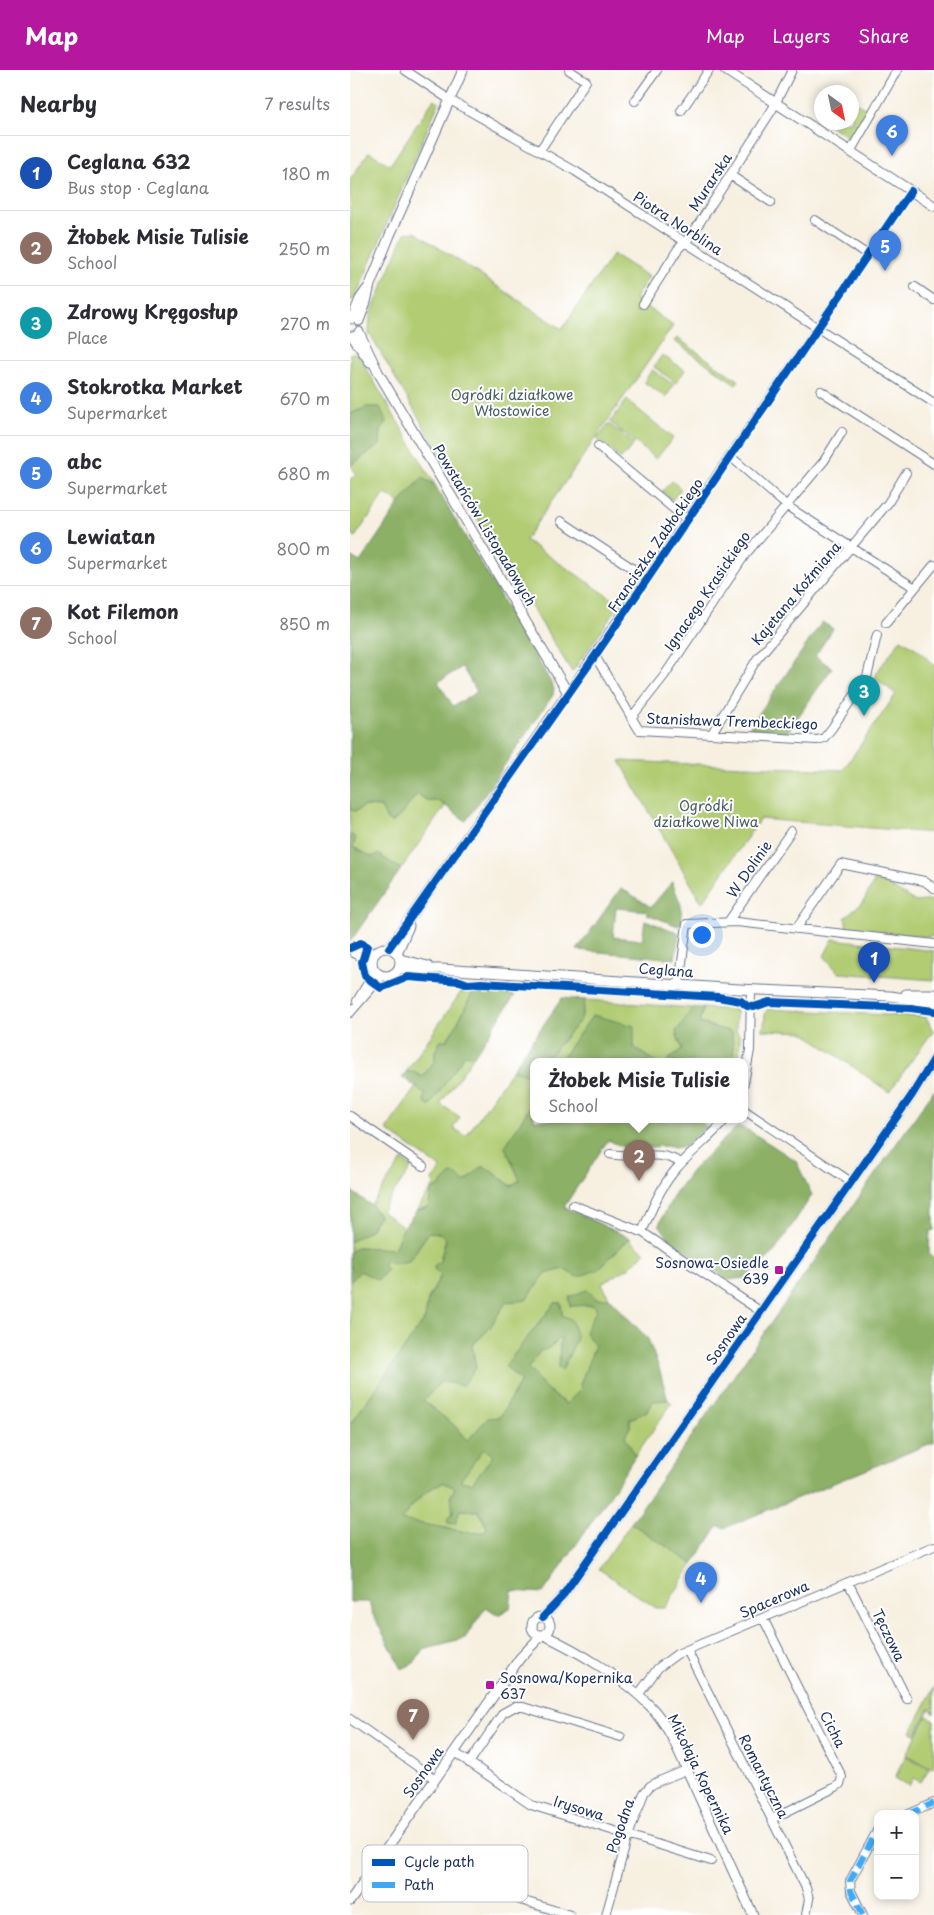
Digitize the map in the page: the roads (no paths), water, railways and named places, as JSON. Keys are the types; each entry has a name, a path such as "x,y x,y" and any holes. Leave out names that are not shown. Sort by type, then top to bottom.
{"street":[{"name":"Piotra Norblina","path":"404,70 450,100 540,150 934,403"},
{"path":"354,320 366,302 370,285 463,70"},
{"path":"540,150 586,81 570,70"},
{"path":"635,101 656,70"},
{"path":"681,111 709,70"},
{"path":"725,70 934,206"},
{"name":"Murarska","path":"643,304 678,249 685,242 730,176 776,104 792,70"},
{"path":"850,152 897,70"},
{"path":"730,176 771,202"},
{"name":"Franciszka Zabłockiego","path":"396,957 416,910 594,656 911,191"},
{"path":"815,220 868,255"},
{"path":"353,336 361,329 354,320 354,306 370,285"},
{"path":"915,287 934,300"},
{"name":"Powstańców Listopadowych","path":"353,336 355,348 378,372"},
{"name":"Powstańców Listopadowych","path":"353,336 378,372 568,693"},
{"path":"821,391 934,464"},
{"name":"Ignacego Krasickiego","path":"631,718 664,676 745,555 824,461 842,432"},
{"path":"598,446 687,520"},
{"path":"730,456 787,506 915,588"},
{"name":"Kajetana Koźmiana","path":"712,734 758,658 888,503 906,474"},
{"path":"561,520 647,578"},
{"path":"886,623 934,565"},
{"name":"Stanisława Trembeckiego","path":"594,656 637,728 643,731 817,740 824,738 867,677 877,635"},
{"name":"W Dolinie","path":"728,922 792,831"},
{"path":"796,929 841,864 924,881 934,888"},
{"path":"679,984 687,924 728,922 934,944"},
{"path":"350,950 376,966 392,975 396,957 384,948 376,966 351,1012"},
{"name":"Ceglana","path":"396,957 441,969 890,996 934,1002"},
{"path":"748,1061 750,1050 751,989"},
{"name":"Ceglana","path":"890,996 916,993 934,994"},
{"name":"Sosnowa","path":"548,1622 561,1598 912,1095 934,1059"},
{"name":"Sosnowa","path":"912,1095 934,1069"},
{"path":"748,1113 851,1182"},
{"path":"350,1116 423,1166"},
{"path":"642,1232 668,1179 723,1123"},
{"path":"610,1154 623,1156 664,1155 682,1163"},
{"path":"573,1204 642,1232 760,1311"},
{"name":"Spacerowa","path":"638,1695 662,1665 686,1650 934,1546"},
{"name":"Tęczowa","path":"848,1582 907,1699"},
{"path":"537,1618 548,1622 548,1632 542,1635 536,1634 532,1630 533,1622 537,1618"},
{"name":"Cicha","path":"763,1618 842,1777 840,1784 836,1787 772,1819"},
{"name":"Mikołaja Kopernika","path":"548,1622 573,1649"},
{"name":"Sosnowa","path":"520,1658 532,1630"},
{"name":"Sosnowa","path":"389,1845 520,1658 542,1635"},
{"name":"Mikołaja Kopernika","path":"542,1635 573,1649 638,1695 662,1721 753,1915"},
{"name":"Romantyczna","path":"686,1650 808,1893 809,1905 806,1915"},
{"path":"469,1763 503,1713 514,1707 523,1707 621,1737"},
{"path":"350,1719 435,1779"},
{"name":"Irysowa","path":"454,1752 531,1806 711,1861"},
{"name":"Pogodna","path":"606,1915 628,1836 644,1793 650,1786 686,1770"},
{"path":"918,1810 934,1803"},
{"path":"862,1915 851,1891 850,1882 874,1837"},
{"name":"Sosnowa","path":"350,1901 362,1884"},
{"path":"527,1902 570,1915"}],"place":[{"name":"Lewiatan","path":"892,156"},
{"name":"abc","path":"885,271"},
{"name":"Zdrowy Kręgosłup","path":"864,716"},
{"name":"Ceglana 632","path":"874,983"},
{"name":"Żłobek Misie Tulisie","path":"639,1181"},
{"name":"Sosnowa-Osiedle 639","path":"779,1270"},
{"name":"Stokrotka Market","path":"701,1603"},
{"name":"Sosnowa/Kopernika 637","path":"490,1685"},
{"name":"Kot Filemon","path":"413,1740"}],"park label":[{"name":"Ogródki działkowe Włostowice","path":"512,402"},
{"name":"Ogródki działkowe Niwa","path":"706,814"}]}
